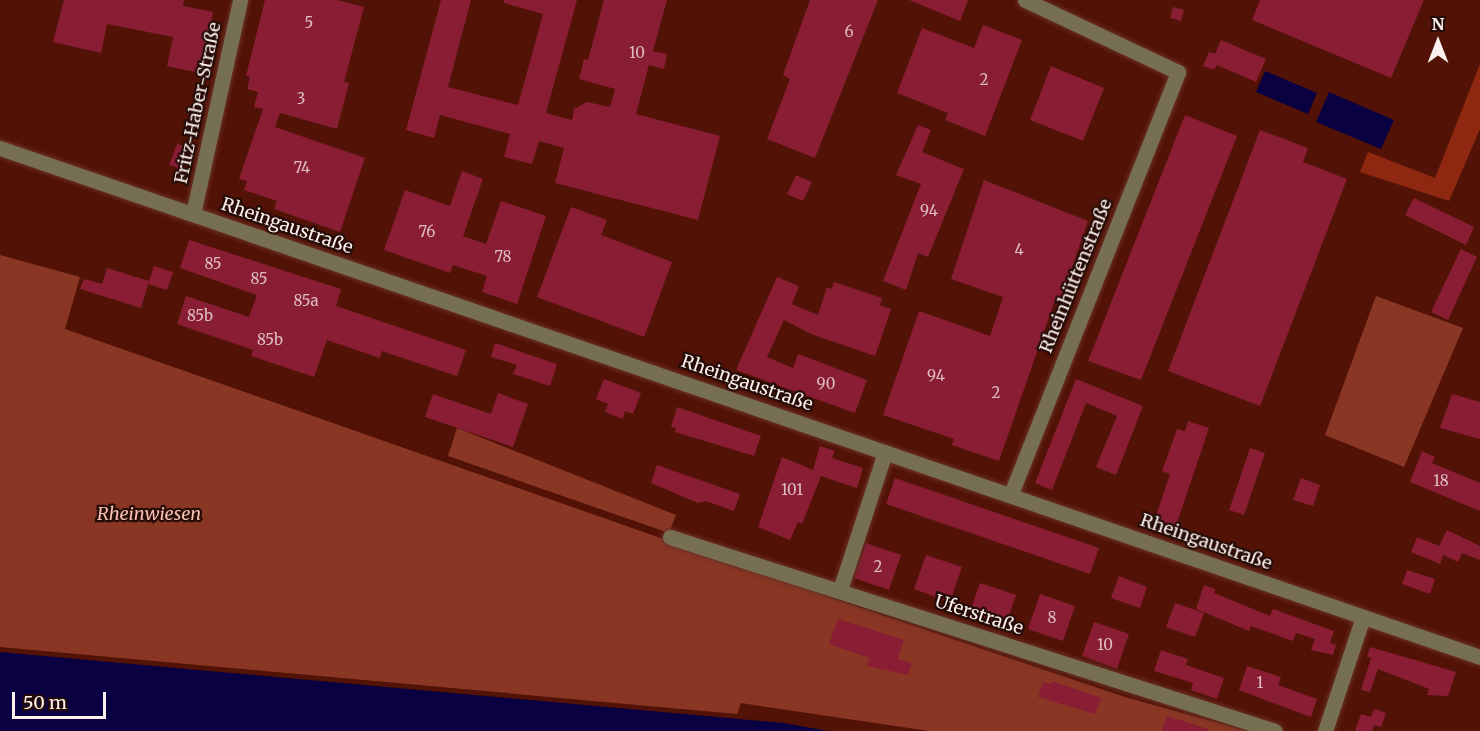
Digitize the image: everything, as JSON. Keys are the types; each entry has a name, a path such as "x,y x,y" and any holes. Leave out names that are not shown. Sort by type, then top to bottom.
{"street":[{"name":"Fritz-Haber-Straße","path":"193,214 240,0"},
{"name":"Rheinhüttenstraße","path":"1011,494 1178,72 1025,0"},
{"name":"Rheingaustraße","path":"0,148 1480,657"},
{"path":"840,590 885,452"},
{"name":"Uferstraße","path":"670,537 1275,731"},
{"path":"1325,731 1363,617"}],"green space":[{"name":"Rheinwiesen","path":"0,255 80,277 65,329 840,601 1125,697 1247,731 929,731 741,703 737,714 0,647"},
{"path":"1376,296 1463,328 1404,467 1325,435"},
{"path":"457,428 676,515 669,533 448,456"}],"shaded area":[{"path":"1480,64 1480,129 1449,201 1360,172 1368,152 1435,178"},
{"path":"1265,71 1317,93 1308,114 1256,92"},
{"path":"1329,92 1394,120 1381,149 1316,122"},
{"path":"0,652 784,723 828,731 0,731"}],"building":[{"path":"64,0 184,0 183,6 213,12 200,73 167,66 173,37 107,24 101,53 53,42"},
{"path":"265,0 337,0 364,7 344,82 349,83 337,129 280,113 275,127 365,158 340,232 274,209 277,201 244,190 247,181 239,179 263,109 254,107 258,92 247,89 250,77 246,76"},
{"path":"441,0 471,0 448,87 518,105 543,14 504,3 504,0 577,0 546,113 572,120 574,109 587,102 610,107 615,89 579,79 584,59 588,60 604,0 667,0 653,51 667,54 664,69 649,65 636,114 720,136 698,220 555,183 564,148 539,141 532,164 504,157 510,134 440,115 434,138 406,130"},
{"path":"810,0 878,0 815,158 767,139 790,79 783,75"},
{"path":"909,0 968,0 960,21"},
{"path":"1260,0 1424,0 1391,78 1252,20"},
{"path":"1173,7 1184,10 1181,21 1170,18"},
{"path":"983,25 1022,40 985,136 945,120 948,113 897,93 922,28 974,48"},
{"path":"1221,40 1266,59 1256,82 1217,65 1214,70 1203,66 1209,52 1215,54"},
{"path":"1051,66 1104,88 1083,141 1030,120"},
{"path":"1185,115 1237,136 1141,380 1088,361"},
{"path":"918,125 931,130 922,152 964,169 928,257 918,253 906,290 883,281 921,184 896,175"},
{"path":"1260,130 1308,148 1303,162 1347,179 1260,406 1168,371"},
{"path":"177,144 189,148 182,169 169,165"},
{"path":"462,171 483,179 463,236 486,244 501,201 546,216 517,304 482,292 487,276 453,265 450,273 384,250 405,190 450,206"},
{"path":"796,175 812,182 803,201 787,194"},
{"path":"984,180 1088,221 1060,302 1055,300 999,461 952,445 954,439 883,415 919,311 990,336 1003,297 951,279"},
{"path":"1414,198 1474,227 1466,245 1405,215"},
{"path":"571,207 607,220 601,235 672,262 644,337 537,297"},
{"path":"189,240 341,289 336,306 466,350 457,376 382,351 380,358 327,340 314,377 251,356 253,350 177,324 186,296 249,317 257,295 180,268"},
{"path":"1461,249 1477,257 1448,320 1431,312"},
{"path":"154,266 173,272 167,290 148,284"},
{"path":"107,268 149,281 141,308 80,289 84,279 102,284"},
{"path":"777,277 799,286 792,304 818,315 827,287 832,289 834,282 882,298 880,305 891,309 875,356 811,334 784,320 767,357 793,368 798,354 867,380 855,413 736,370"},
{"path":"495,343 557,364 550,386 513,374 517,365 491,357"},
{"path":"604,379 641,393 633,414 625,411 623,419 605,412 608,404 596,399"},
{"path":"1076,379 1143,406 1116,475 1096,467 1117,416 1086,403 1052,490 1035,483"},
{"path":"498,393 528,404 513,447 425,417 433,394 491,414"},
{"path":"1452,394 1480,402 1480,439 1440,428"},
{"path":"677,407 761,436 754,456 675,432 676,428 671,427"},
{"path":"1188,421 1209,428 1176,526 1155,519 1170,474 1162,471 1177,429 1185,431"},
{"path":"820,446 835,451 832,458 863,468 857,488 821,476 802,524 798,522 790,540 758,527 782,457 813,470"},
{"path":"1250,448 1265,453 1244,515 1229,510"},
{"path":"1422,451 1435,457 1432,463 1480,483 1480,511 1410,482"},
{"path":"657,465 740,494 734,511 706,501 698,503 651,483"},
{"path":"895,478 1099,548 1090,574 886,504"},
{"path":"1301,478 1320,485 1313,506 1293,500"},
{"path":"1447,530 1480,546 1480,560 1462,553 1458,562 1443,555 1440,564 1411,552 1417,537 1439,546"},
{"path":"866,543 901,555 889,590 854,578"},
{"path":"926,555 962,567 950,602 914,589"},
{"path":"1407,570 1435,579 1430,594 1402,584"},
{"path":"1119,576 1147,587 1140,608 1111,598"},
{"path":"980,583 1016,595 1004,630 968,617"},
{"path":"1204,585 1215,589 1214,593 1270,616 1273,609 1334,631 1330,643 1336,645 1333,655 1311,650 1315,639 1296,633 1293,641 1251,626 1249,631 1196,609"},
{"path":"1040,594 1075,606 1063,641 1028,629"},
{"path":"1175,603 1204,613 1195,637 1166,627"},
{"path":"838,619 904,640 898,659 912,663 908,675 867,666 869,658 829,644"},
{"path":"1094,622 1129,634 1117,669 1082,656"},
{"path":"1370,647 1456,672 1448,696 1427,695 1429,689 1378,669 1370,692 1361,690 1371,658 1367,657"},
{"path":"1161,650 1188,659 1186,665 1224,678 1217,699 1191,690 1193,683 1154,671"},
{"path":"1247,666 1281,677 1278,685 1317,699 1311,717 1239,690"},
{"path":"1052,681 1101,698 1095,714 1038,697 1043,682 1051,684"},
{"path":"1374,709 1386,713 1381,727 1374,725 1372,731 1355,731 1361,714 1371,717"},
{"path":"1167,716 1208,729 1208,731 1162,731"}]}
